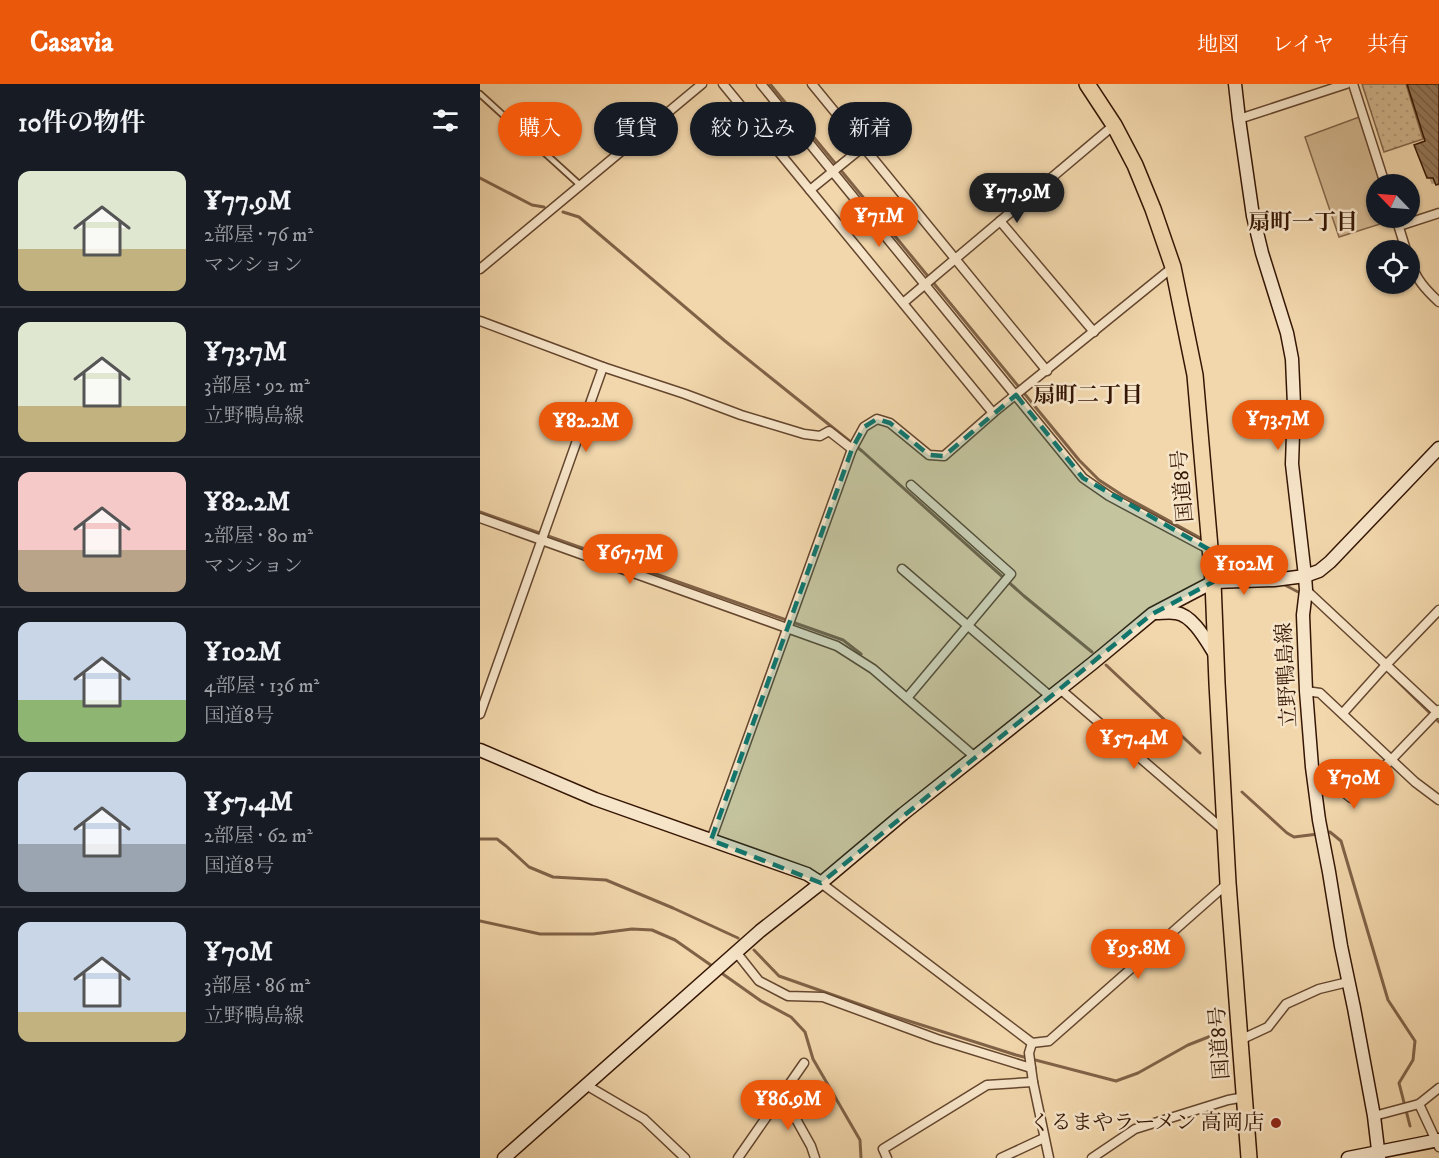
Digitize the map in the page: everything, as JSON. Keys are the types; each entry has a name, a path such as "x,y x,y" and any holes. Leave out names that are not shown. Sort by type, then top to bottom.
{"highway":[{"name":"国道8号","path":"1087,84 1114,124 1154,209 1173,267 1195,375 1213,582 1228,883 1249,1158"}],"street":[{"path":"480,269 702,84"},
{"path":"723,84 993,413"},
{"path":"761,84 1083,478 1109,496 1210,550"},
{"path":"812,84 828,104"},
{"name":"立野鴨島線","path":"1235,84 1253,216 1287,333 1292,359 1294,405 1292,464 1306,590 1304,615 1306,691 1312,767 1319,820 1374,1116 1379,1155"},
{"path":"1239,119 1346,84"},
{"path":"1353,84 1382,174"},
{"path":"903,303 1114,124"},
{"path":"810,190 852,156"},
{"path":"870,156 1047,371"},
{"path":"1420,217 1439,213"},
{"path":"1000,221 1094,332"},
{"path":"711,840 852,449 864,427 877,419 890,423 929,454 944,456 993,413 1173,267"},
{"path":"1420,285 1435,300"},
{"path":"480,321 603,367 804,435 820,436 829,431 852,449"},
{"path":"480,714 603,367"},
{"path":"504,1158 760,931 1152,614 1213,582 1274,580 1305,576 1319,571 1439,448"},
{"path":"907,698 1011,574 911,485"},
{"path":"480,518 544,535 789,623 837,646 873,669 975,756"},
{"path":"902,569 968,625 1226,831"},
{"path":"1306,590 1384,668 1436,714 1351,798 1312,767"},
{"path":"1343,713 1439,610"},
{"path":"1152,614 1178,613 1185,617 1198,629 1216,656"},
{"path":"1306,691 1320,693 1391,760 1439,800"},
{"path":"480,750 595,799 807,874 1032,1043 1049,1041 1228,883"},
{"path":"736,952 759,981 788,996 823,997 937,1039 1031,1068"},
{"path":"1240,1040 1268,1027 1286,1004 1319,989 1348,982"},
{"path":"1032,1043 1029,1053 1033,1082 1049,1158"},
{"path":"738,1158 804,1063"},
{"path":"887,1158 883,1149 987,1085 1033,1082"},
{"path":"586,1085 644,1119 685,1158"},
{"path":"1374,1116 1419,1104 1439,1089"},
{"path":"782,1094 811,1146 815,1158"},
{"path":"1092,1158 1135,1129 1228,1100 1245,1097"},
{"path":"1348,1158 1379,1155 1438,1143 1419,1104"},
{"path":"1001,1158 1044,1137"}],"lane":[{"path":"480,94 580,185"}],"highlighted area":[{"path":"1016,395 1083,478 1210,550 1213,582 1152,614 821,883 711,840 852,449 864,427 877,419 890,423 929,455 944,456"}],"shaded area":[{"path":"1362,84 1406,84 1423,139 1384,152"},
{"path":"1362,116 1382,174 1366,174 1368,228 1339,237 1305,137"}],"building":[{"path":"1407,84 1439,84 1439,184 1436,185 1433,178 1427,178 1414,145 1425,141"}],"waterway":[{"path":"770,84 1079,460 1099,480 1122,495 1204,540"},
{"path":"480,178 532,205 544,207"},
{"path":"563,212 579,217 725,341 862,451 1024,596 1092,652"},
{"path":"480,512 843,640 861,654"},
{"path":"1215,546 1267,575"},
{"path":"1281,583 1302,594"},
{"path":"1106,665 1200,753"},
{"path":"1391,675 1439,722"},
{"path":"1242,792 1294,837 1318,834"},
{"path":"1325,833 1330,832 1341,841 1388,1000 1415,1041 1413,1060 1399,1083 1410,1126"},
{"path":"480,839 497,839 529,867 553,877 606,880 738,938"},
{"path":"480,921 540,934 593,934 632,929 652,930 675,940 715,968"},
{"path":"754,950 779,976 887,1014 1016,1055 1116,1081 1138,1073 1188,1045 1216,1034"},
{"path":"720,972 761,1001 791,1017 805,1032 813,1059 860,1140 861,1158"}],"place":[{"name":"くるまやラーメン 高岡店","path":"1276,1123"}],"district":[{"name":"扇町一丁目","path":"1303,222"},
{"name":"扇町二丁目","path":"1088,395"}]}
